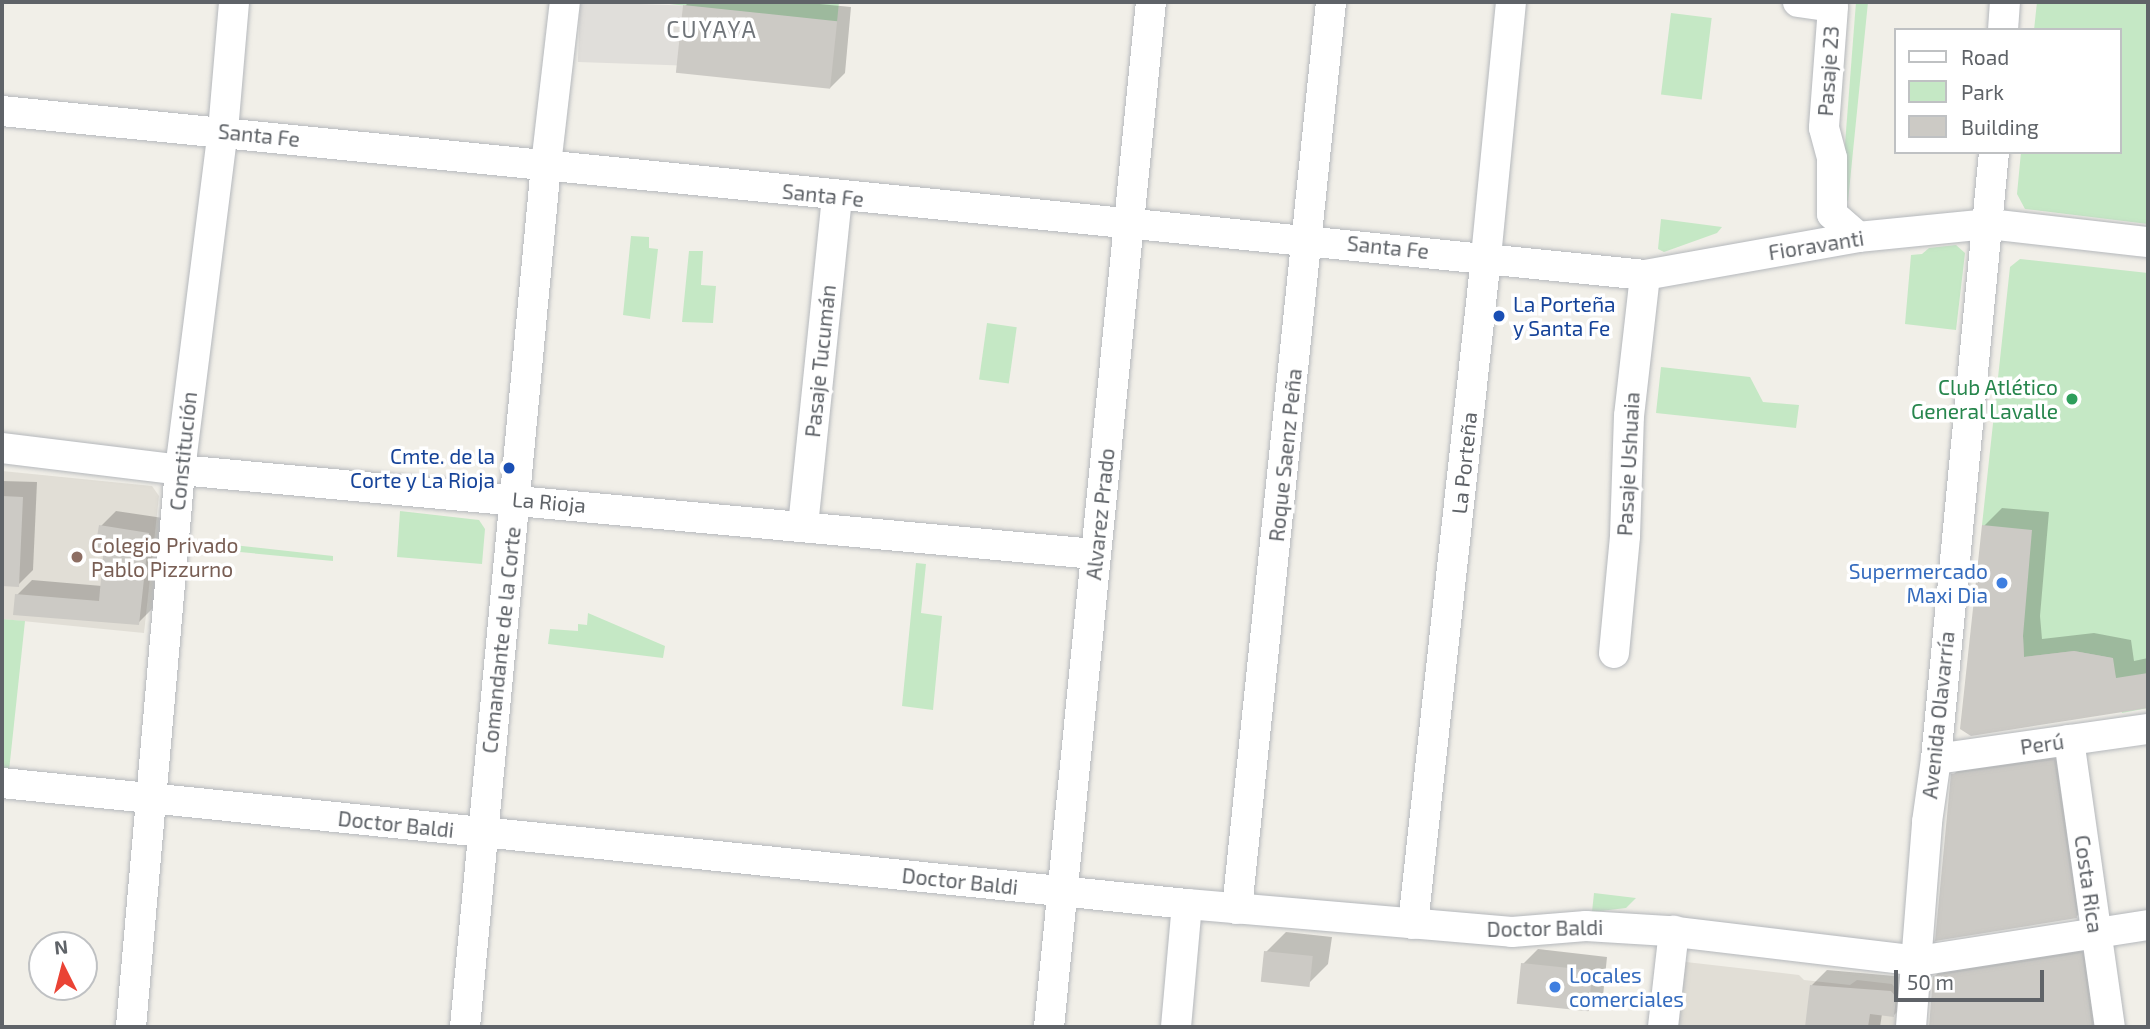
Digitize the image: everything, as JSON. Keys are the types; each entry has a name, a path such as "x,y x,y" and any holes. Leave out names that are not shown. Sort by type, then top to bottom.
{"street":[{"name":"Constitución","path":"131,1027 180,470 223,131 234,2"},
{"name":"Comandante de la Corte","path":"465,1027 546,165 565,2"},
{"name":"Alvarez Prado","path":"1049,1027 1151,2"},
{"name":"Roque Saenz Peña","path":"1237,909 1331,2"},
{"name":"La Porteña","path":"1413,924 1511,2"},
{"name":"Pasaje 23","path":"1798,2 1833,7 1824,128 1832,158 1832,214 1858,237"},
{"path":"2003,28 2005,2"},
{"name":"Santa Fe","path":"2,111 223,131 1130,225 1308,239 1645,275"},
{"name":"Avenida Olavarría","path":"1911,1027 1919,961 1927,822 1936,759 1994,154"},
{"name":"Pasaje Tucumán","path":"803,526 837,196"},
{"name":"Fioravanti","path":"1645,275 1858,237 1989,224 2148,242"},
{"name":"Pasaje Ushuaia","path":"1614,653 1625,536 1629,416 1645,275"},
{"name":"La Rioja","path":"2,448 180,470 516,498 1096,554"},
{"name":"Perú","path":"1936,759 2148,729"},
{"name":"Costa Rica","path":"2069,740 2110,1027"},
{"name":"Doctor Baldi","path":"2,783 1237,909 1512,932 1586,926 1674,931 1919,961 2148,925"},
{"path":"1176,1027 1187,904"},
{"path":"1663,1027 1674,931"}],"shaded area":[{"path":"580,2 683,6 681,66 578,62"},
{"name":"Colegio Privado Pablo Pizzurno","path":"2,471 152,486 159,496 144,633 2,619"},
{"path":"1686,962 1799,975 1804,980 1850,985 1857,980 1892,984 1900,994 1896,1027 1673,1027 1680,965"}],"green space":[{"path":"651,2 839,2 837,22"},
{"path":"1856,2 1868,2 1848,201 1841,196"},
{"path":"2037,2 2148,2 2148,224 2025,209 2017,194 2021,154 2122,154 2122,28 2034,28"},
{"path":"1671,13 1712,18 1702,99 1661,94"},
{"path":"1661,219 1722,227 1717,233 1664,252 1658,249"},
{"path":"631,236 649,237 649,248 658,249 650,319 623,315"},
{"path":"1956,245 1965,253 1956,330 1905,324 1911,255 1922,254 1929,248"},
{"path":"689,251 703,251 701,285 716,286 713,323 682,322"},
{"name":"Club Atlético General Lavalle","path":"2020,259 2148,273 2148,708 2122,713 2112,658 2074,651 2024,657 2023,636 1982,525 2010,267"},
{"path":"987,323 1017,327 1009,384 979,379"},
{"path":"1661,367 1750,377 1763,402 1799,405 1796,428 1656,413"},
{"path":"400,511 479,520 485,529 482,564 397,557"},
{"path":"188,540 333,556 333,561 187,547"},
{"path":"916,563 926,564 921,613 942,616 933,710 902,706"},
{"path":"588,613 665,646 663,658 548,644 550,629 578,631 578,624 587,625"},
{"path":"2,619 25,621 9,771 2,770"},
{"path":"1594,893 1636,898 1626,908 1592,912"}],"building":[{"path":"683,5 837,21 830,89 676,73"},
{"path":"2,496 23,497 19,587 2,586"},
{"path":"99,525 149,533 139,625 13,615 15,594 99,601 103,556 94,555"},
{"name":"Supermercado Maxi Dia","path":"1982,525 2032,530 2023,636 2024,657 2074,651 2113,658 2116,678 2148,673 2148,708 1971,736 1960,729"},
{"path":"2054,760 2077,918 1935,941 1951,774"},
{"path":"1264,951 1313,956 1309,987 1261,982"},
{"path":"2082,953 2092,1027 1929,1027 1933,976"},
{"name":"Locales comerciales","path":"1521,963 1593,971 1588,1011 1517,1004"},
{"path":"1810,985 1891,991 1896,997 1894,1017 1870,1014 1868,1027 1805,1027"}],"place":[{"name":"La Porteña y Santa Fe","path":"1499,316"},
{"name":"Club Atlético General Lavalle","path":"2072,399"},
{"name":"Cmte. de la Corte y La Rioja","path":"509,468"},
{"name":"Colegio Privado Pablo Pizzurno","path":"77,557"},
{"name":"Supermercado Maxi Dia","path":"2002,583"},
{"name":"Locales comerciales","path":"1555,987"}],"district":[{"name":"CUYAYA","path":"712,29"}]}
